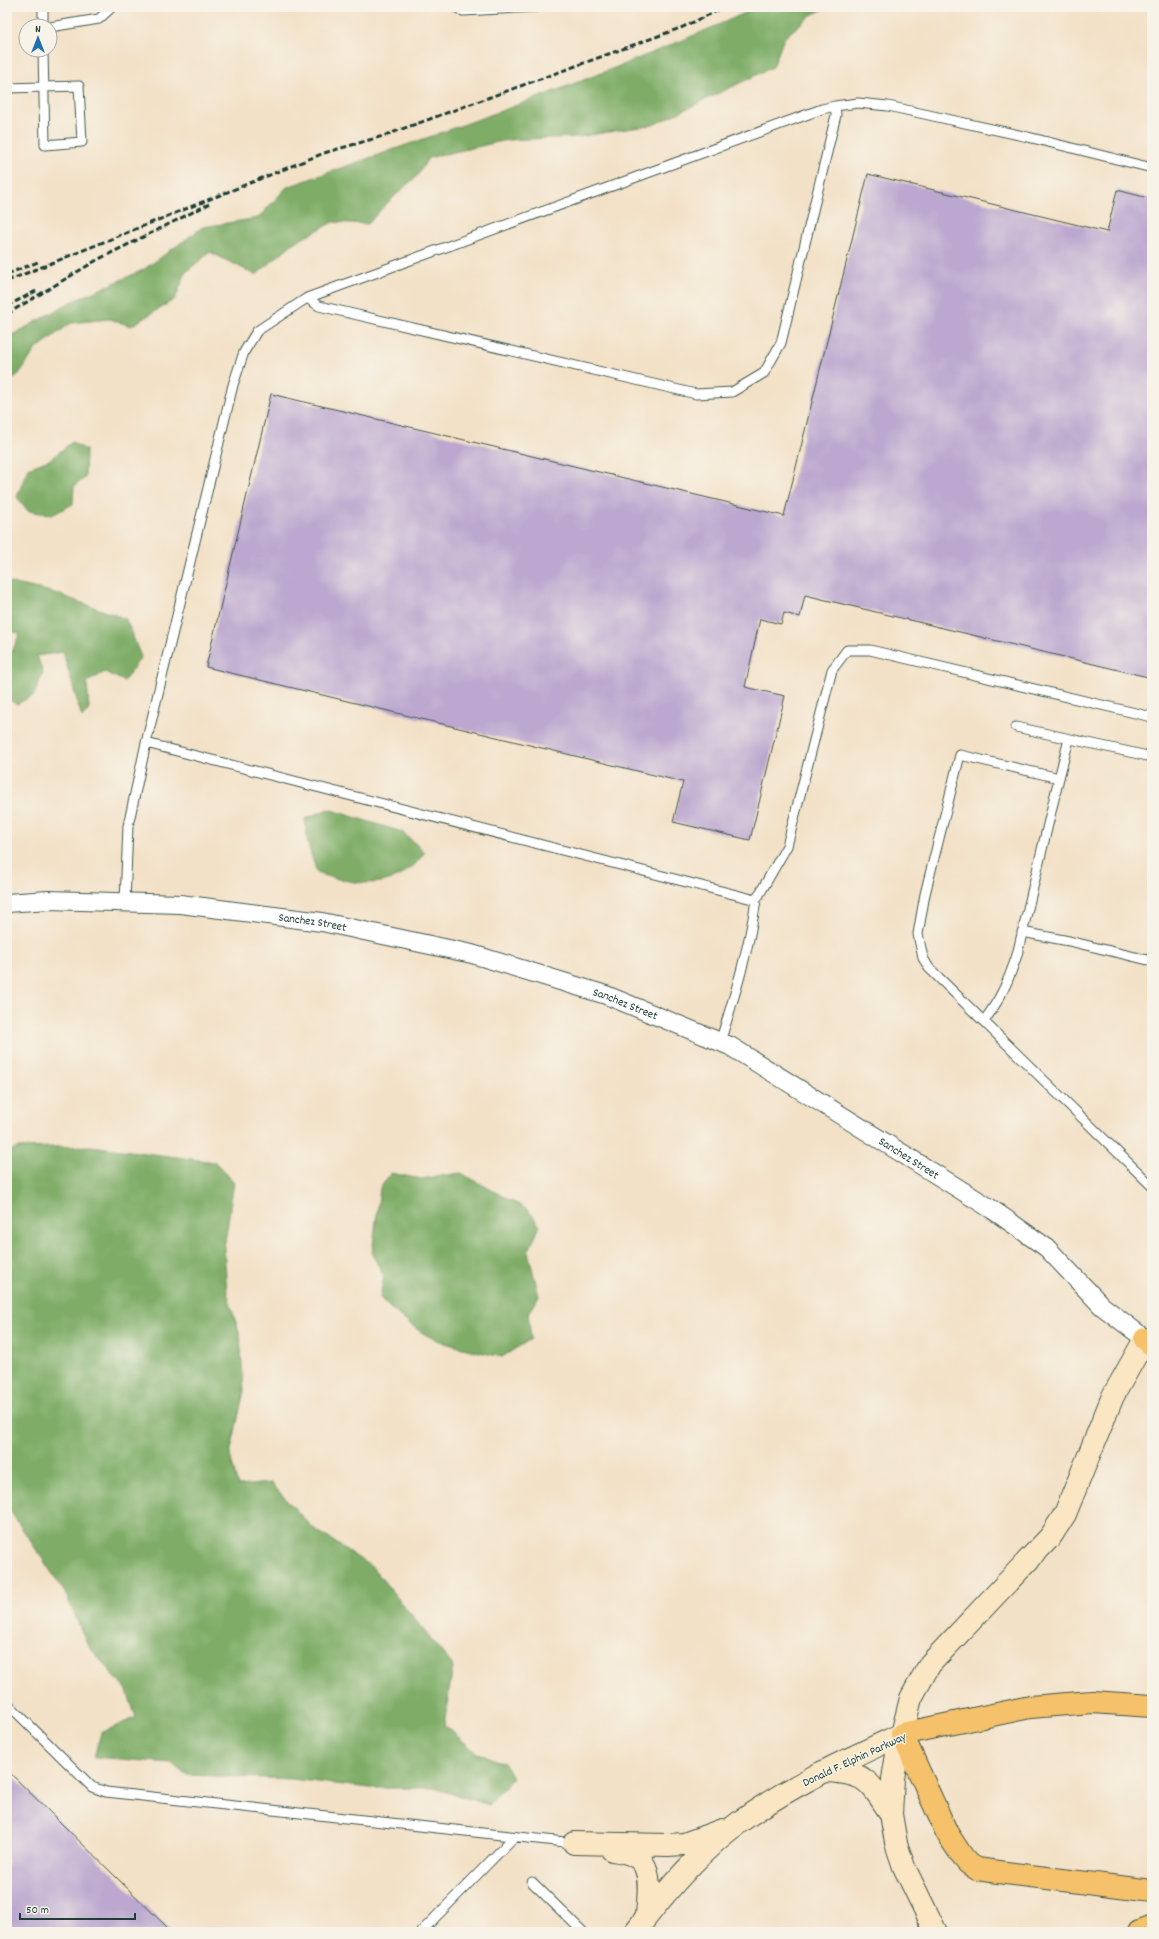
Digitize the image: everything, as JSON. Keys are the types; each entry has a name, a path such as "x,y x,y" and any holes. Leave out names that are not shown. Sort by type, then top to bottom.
{"highway":[{"name":"Donald F. Elphin Parkway","path":"902,1734 1030,1707 1092,1702 1152,1706"},
{"path":"902,1734 948,1833 968,1863 977,1869 1152,1891"},
{"path":"1139,1932 1152,1927"}],"street":[{"name":"Sanchez Street","path":"7,903 48,900 180,904 322,922 472,954 606,995 730,1046 840,1113 993,1210 1047,1248 1102,1306 1150,1340"},
{"path":"936,1932 904,1867 896,1843 891,1814 893,1778 911,1698 930,1664 1052,1536 1065,1514 1113,1396 1150,1340"},
{"name":"Donald F. Elphin Parkway","path":"641,1924 700,1856 741,1821 782,1795 825,1771 902,1734"},
{"path":"825,1771 842,1772 858,1776 872,1785 891,1814"},
{"path":"574,1843 684,1844 708,1836 741,1821"},
{"path":"574,1843 626,1852 638,1857 646,1870 649,1889 641,1924"}],"lane":[{"path":"43,7 43,18"},
{"path":"58,26 99,19 112,7"},
{"path":"455,7 463,11 536,7"},
{"path":"7,88 43,86 80,86 82,142 45,145 43,86 43,58"},
{"path":"125,902 128,826 146,743 232,385 244,352 257,331 307,298 822,109 835,106 858,103 888,106 1028,137 1152,168"},
{"path":"307,298 319,306 696,394 732,392 764,373 781,343 836,115 835,106"},
{"path":"720,1042 742,973 752,931 756,900 787,846 832,670 847,650 877,652 1152,717"},
{"path":"1016,727 1152,757"},
{"path":"984,1021 1000,999 1009,981 1069,739"},
{"path":"146,743 756,900"},
{"path":"1059,778 960,755 925,894 918,934 920,947 929,968 1152,1186"},
{"path":"1022,932 1069,941 1152,961"},
{"path":"7,1703 92,1787 106,1792 574,1843"},
{"path":"422,1932 514,1837"},
{"path":"532,1882 583,1932"}],"green space":[{"path":"758,7 828,7 811,15 784,38 773,67 653,125 577,137 507,140 428,158 418,175 384,206 368,224 333,222 292,244 256,275 210,252 186,272 175,299 131,326 110,319 71,323 36,349 19,374 7,383 7,338 69,303 143,270 203,227 258,218 287,187 466,124 584,80 700,33"},
{"path":"72,442 86,450 85,478 74,486 73,504 52,515 28,511 17,497 28,468 49,460"},
{"path":"7,582 52,592 126,619 141,657 124,681 105,672 87,682 89,709 82,718 63,652 37,656 43,672 34,695 17,704 7,699 7,654 11,654 20,633 7,631"},
{"path":"328,809 402,832 425,852 411,868 398,877 387,881 375,883 352,882 317,873 308,844 305,819"},
{"path":"91,1146 215,1162 234,1182 224,1248 227,1292 240,1336 244,1391 230,1455 238,1486 271,1483 312,1527 373,1568 453,1666 444,1725 477,1753 504,1763 513,1777 489,1805 434,1788 370,1788 291,1779 187,1775 172,1763 94,1757 101,1733 136,1717 127,1691 87,1644 66,1594 7,1506 7,1152 18,1148"},
{"path":"391,1173 421,1179 461,1173 528,1210 540,1226 528,1252 539,1296 528,1313 531,1339 502,1357 461,1348 430,1337 399,1316 380,1298 384,1276 372,1254 380,1188"}],"building":[{"path":"868,174 1107,232 1117,190 1152,199 1152,678 805,595 800,617 784,613 781,624 760,619 745,687 785,696 750,840 673,822 683,782 206,667 271,394 784,516"},
{"path":"7,1770 172,1932 7,1932"}],"railway":[{"path":"7,281 324,153 383,136 683,27 725,7"},
{"path":"7,314 97,260 209,204"},
{"path":"7,274 38,262"},
{"path":"7,306 36,291"}]}
